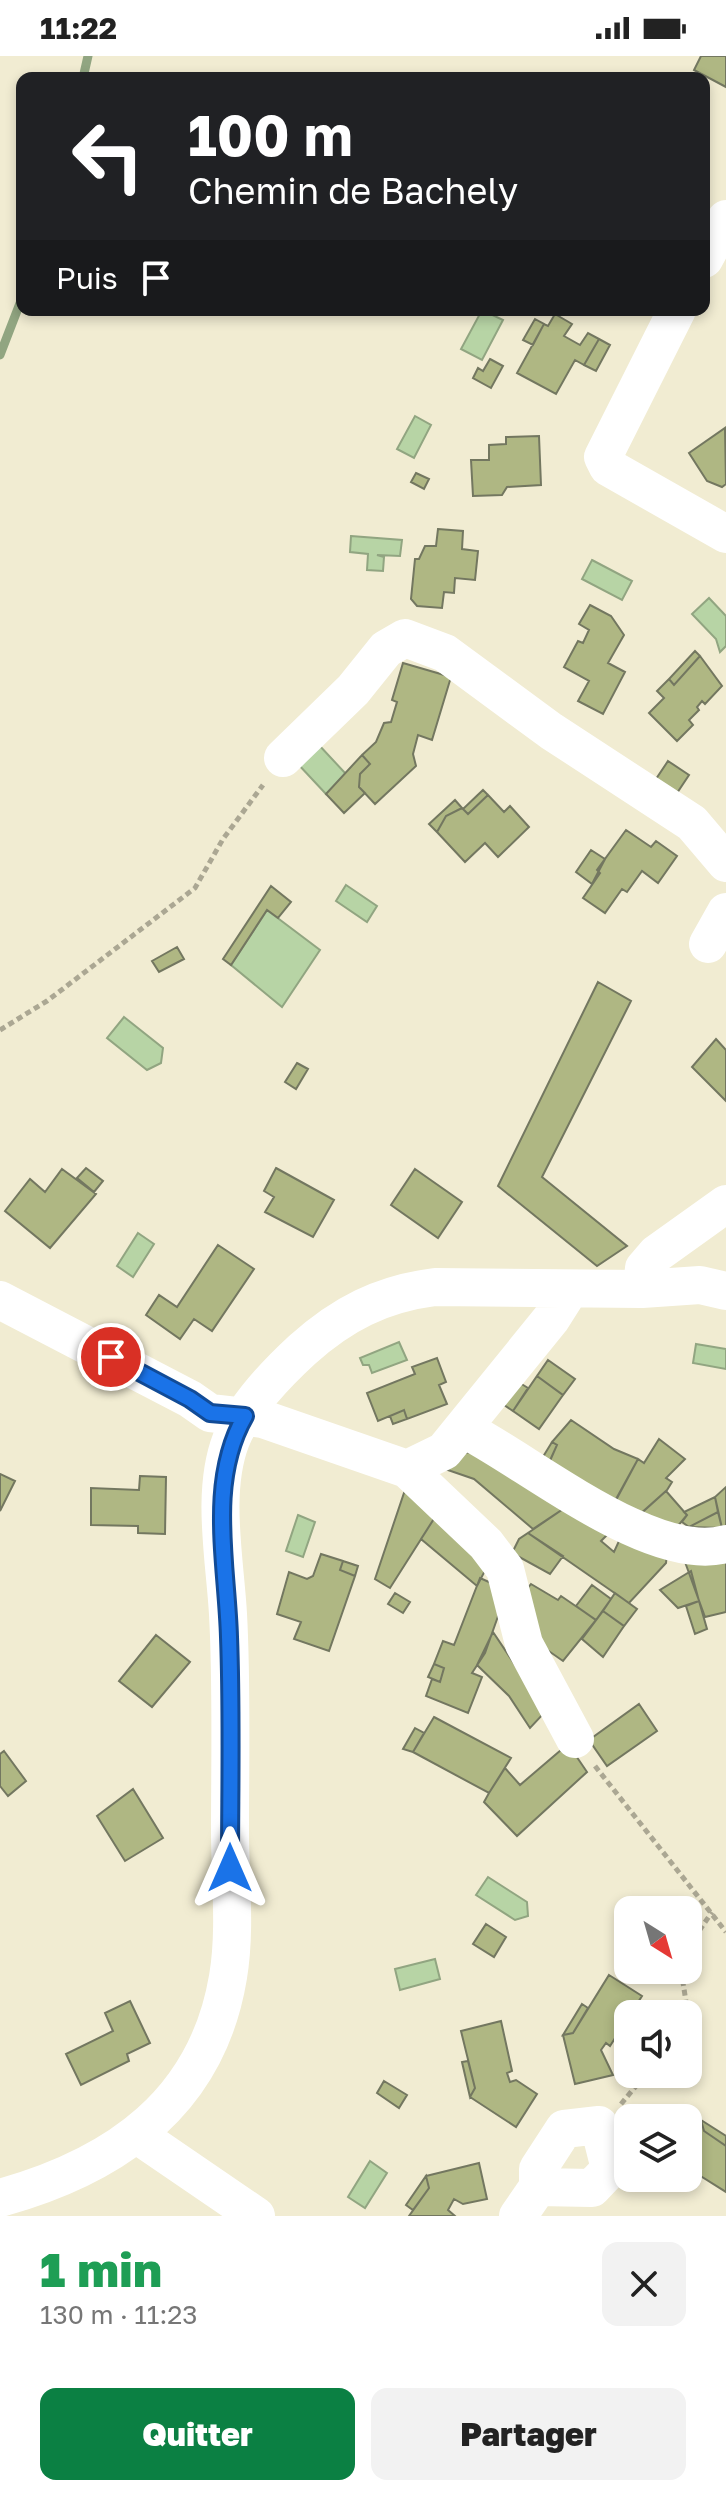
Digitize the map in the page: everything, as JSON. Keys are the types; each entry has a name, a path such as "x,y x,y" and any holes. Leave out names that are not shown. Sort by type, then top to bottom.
{"street":[{"path":"710,248 726,219"},
{"path":"674,316 603,457 608,467 726,534"},
{"path":"283,758 353,690 386,649 405,638 445,653 551,731 692,823 726,863"},
{"path":"642,1289 644,1268 656,1254 726,1204"},
{"path":"0,2198 102,2158 139,2136 172,2101 200,2059 228,1978 229,1652 224,1479 231,1439 284,1366 319,1335 374,1300 435,1287 642,1289 700,1285 726,1291"},
{"path":"407,1469 444,1451 464,1429 551,1319 570,1289"},
{"path":"2,1304 190,1399 210,1413 245,1416 407,1469 486,1544 505,1569 524,1644 575,1739"},
{"path":"464,1429 498,1446 565,1492 615,1518 680,1546 711,1548 726,1544"},
{"path":"139,2136 256,2216"}],"path":[{"path":"0,1030 47,1001 195,888 223,839 283,758"},
{"path":"575,1739 726,1932"},
{"path":"702,1927 712,1912"}],"shaded area":[{"path":"479,316 495,316 503,320 482,360 461,349"},
{"path":"415,416 431,425 414,458 397,449"},
{"path":"351,536 402,540 400,556 377,555 384,557 383,571 367,570 368,554 350,552"},
{"path":"592,560 632,581 622,600 582,579"},
{"path":"709,598 726,616 726,646 720,652 716,639 692,614"},
{"path":"318,744 346,774 326,794 297,763"},
{"path":"346,885 377,906 367,922 336,901"},
{"path":"267,910 320,950 282,1007 231,965"},
{"path":"124,1017 163,1048 161,1063 147,1070 107,1038"},
{"path":"138,1233 154,1244 133,1277 117,1266"},
{"path":"399,1342 407,1360 372,1373 369,1365 363,1365 360,1358"},
{"path":"696,1344 726,1349 726,1369 693,1363"},
{"path":"298,1515 315,1522 303,1557 286,1551"},
{"path":"488,1877 527,1902 528,1916 515,1920 476,1895"},
{"path":"435,1959 440,1979 400,1990 395,1969"},
{"path":"370,2161 387,2173 365,2208 348,2197"}],"building":[{"path":"701,56 726,56 726,87 710,78 710,72 694,70"},
{"path":"554,316 558,316 572,324 564,336 580,345 588,333 599,339 584,365 575,360 556,394 517,373 544,324 548,326"},
{"path":"535,319 544,324 533,345 523,340"},
{"path":"599,339 610,345 596,371 584,365"},
{"path":"490,359 503,366 491,388 473,378 478,368 483,371"},
{"path":"725,428 726,484 722,487 707,481 689,453"},
{"path":"539,436 541,485 507,487 502,495 473,496 471,460 489,460 489,445 506,444 506,437"},
{"path":"416,473 429,479 424,489 411,482"},
{"path":"438,529 463,531 462,549 478,551 475,580 455,578 454,593 444,592 442,608 417,606 411,599 415,559 419,559 425,546 436,546"},
{"path":"590,605 611,616 624,635 608,663 625,672 603,714 578,701 589,681 564,667 578,641 583,643 589,630 579,624"},
{"path":"695,651 700,656 674,685 669,679"},
{"path":"700,656 722,686 705,704 702,701 697,707 699,710 689,720 693,725 677,741 649,713 664,698 657,691 669,679 674,685"},
{"path":"403,663 451,677 432,740 418,735 413,754 416,766 375,804 359,787 360,774 370,764 362,755 376,742 384,723 391,722 397,702 392,700"},
{"path":"362,755 370,764 360,774 359,787 365,793 344,813 326,794"},
{"path":"668,761 689,775 673,799 652,785"},
{"path":"483,790 488,795 468,814 463,809"},
{"path":"488,795 504,812 510,806 529,827 498,857 485,843 465,862 437,832 446,816 462,808 468,814"},
{"path":"455,800 462,808 446,816 437,832 429,824"},
{"path":"626,830 651,847 656,841 677,856 658,883 642,871 627,892 622,889 605,913 583,898 600,873 597,870"},
{"path":"591,850 605,859 592,884 576,872"},
{"path":"271,886 291,902 278,918 267,910 231,965 223,959"},
{"path":"177,947 184,959 159,972 152,961"},
{"path":"598,982 631,1001 542,1177 627,1246 597,1266 498,1186"},
{"path":"716,1039 726,1050 726,1101 692,1067"},
{"path":"297,1063 308,1069 296,1089 285,1082"},
{"path":"86,1168 103,1181 94,1192 77,1178"},
{"path":"276,1168 334,1200 313,1237 265,1212 274,1197 264,1191"},
{"path":"62,1169 96,1194 50,1248 5,1211 30,1179 45,1192"},
{"path":"415,1169 462,1202 438,1238 391,1205"},
{"path":"218,1245 254,1269 212,1331 194,1319 180,1339 146,1315 159,1295 177,1307"},
{"path":"437,1358 446,1382 439,1385 447,1404 407,1419 404,1410 378,1421 367,1393 415,1374 412,1367"},
{"path":"548,1360 575,1379 563,1395 537,1376"},
{"path":"537,1376 563,1395 539,1429 513,1411"},
{"path":"515,1380 528,1388 513,1411 501,1403"},
{"path":"404,1410 407,1419 393,1424 390,1416"},
{"path":"571,1420 614,1449 638,1459 610,1510 547,1467 557,1445 552,1442"},
{"path":"659,1439 685,1459 666,1478 672,1482 667,1490 639,1515 615,1502 638,1459 644,1463"},
{"path":"552,1442 557,1445 546,1470 538,1465"},
{"path":"477,1452 569,1505 533,1529 474,1479 439,1467 461,1453"},
{"path":"0,1474 15,1481 0,1511"},
{"path":"140,1476 166,1477 165,1534 138,1533 138,1526 91,1525 91,1488 139,1490"},
{"path":"406,1487 437,1514 390,1588 375,1579"},
{"path":"726,1487 726,1526 722,1528 715,1497"},
{"path":"666,1491 687,1515 672,1533 635,1519"},
{"path":"715,1497 718,1512 689,1527 682,1522 687,1515 684,1512"},
{"path":"569,1505 607,1535 601,1541 614,1552 625,1528 667,1553 666,1563 629,1603 528,1533"},
{"path":"718,1512 722,1528 689,1527"},
{"path":"437,1514 489,1563 477,1586 421,1539"},
{"path":"528,1533 563,1556 550,1574 512,1553 519,1539"},
{"path":"726,1551 726,1612 705,1617 685,1562"},
{"path":"321,1554 343,1561 340,1570 355,1576 329,1651 294,1639 301,1622 277,1614 289,1572 307,1579 313,1576"},
{"path":"343,1561 358,1566 355,1576 340,1570"},
{"path":"691,1571 699,1601 678,1608 660,1590"},
{"path":"480,1578 500,1587 502,1605 485,1653 472,1673 482,1677 468,1713 426,1696 432,1679 440,1682 444,1668 434,1664 443,1641 454,1645"},
{"path":"531,1584 558,1600 561,1596 596,1620 563,1661 530,1638 520,1598"},
{"path":"592,1585 611,1599 596,1620 576,1606"},
{"path":"395,1593 410,1602 403,1613 388,1604"},
{"path":"615,1593 637,1609 624,1626 603,1611"},
{"path":"699,1601 707,1629 695,1634 686,1606"},
{"path":"603,1611 624,1626 603,1657 582,1639"},
{"path":"493,1632 546,1711 530,1728 509,1696 477,1665"},
{"path":"156,1635 190,1662 152,1707 119,1681"},
{"path":"434,1664 444,1668 440,1682 428,1677"},
{"path":"639,1704 657,1731 607,1766 589,1740"},
{"path":"434,1717 511,1758 489,1793 413,1752"},
{"path":"415,1728 424,1733 413,1752 403,1749"},
{"path":"568,1744 587,1772 517,1836 484,1802 505,1768 520,1785"},
{"path":"4,1751 26,1781 8,1796 0,1786 0,1754"},
{"path":"133,1789 163,1838 125,1861 97,1816"},
{"path":"486,1924 506,1937 494,1957 473,1944"},
{"path":"609,1975 614,1978 614,1984 623,1984 642,1996 639,2000 614,2000 614,2040 610,2046 606,2043 601,2050 613,2075 575,2084 563,2035 573,2033"},
{"path":"130,2001 150,2043 127,2054 129,2061 81,2085 66,2054 113,2031 105,2013"},
{"path":"582,2004 588,2008 573,2033 563,2035"},
{"path":"501,2021 512,2071 507,2073 510,2082 516,2080 537,2094 516,2127 470,2097 475,2088 461,2031"},
{"path":"468,2061 475,2088 470,2097 462,2062"},
{"path":"384,2081 407,2095 399,2108 377,2093"},
{"path":"702,2121 726,2136 726,2146 704,2131"},
{"path":"702,2124 704,2131 726,2146 726,2192 702,2177"},
{"path":"479,2163 487,2199 463,2204 454,2199 448,2210 455,2216 409,2216 429,2188 426,2176"},
{"path":"426,2176 429,2188 413,2210 406,2205"}],"waterway":[{"path":"84,72 88,56"},
{"path":"0,355 16,314"}],"route":[{"path":"111,1357 210,1413 245,1416 231,1439 224,1479 229,1637 230,1868"}]}
